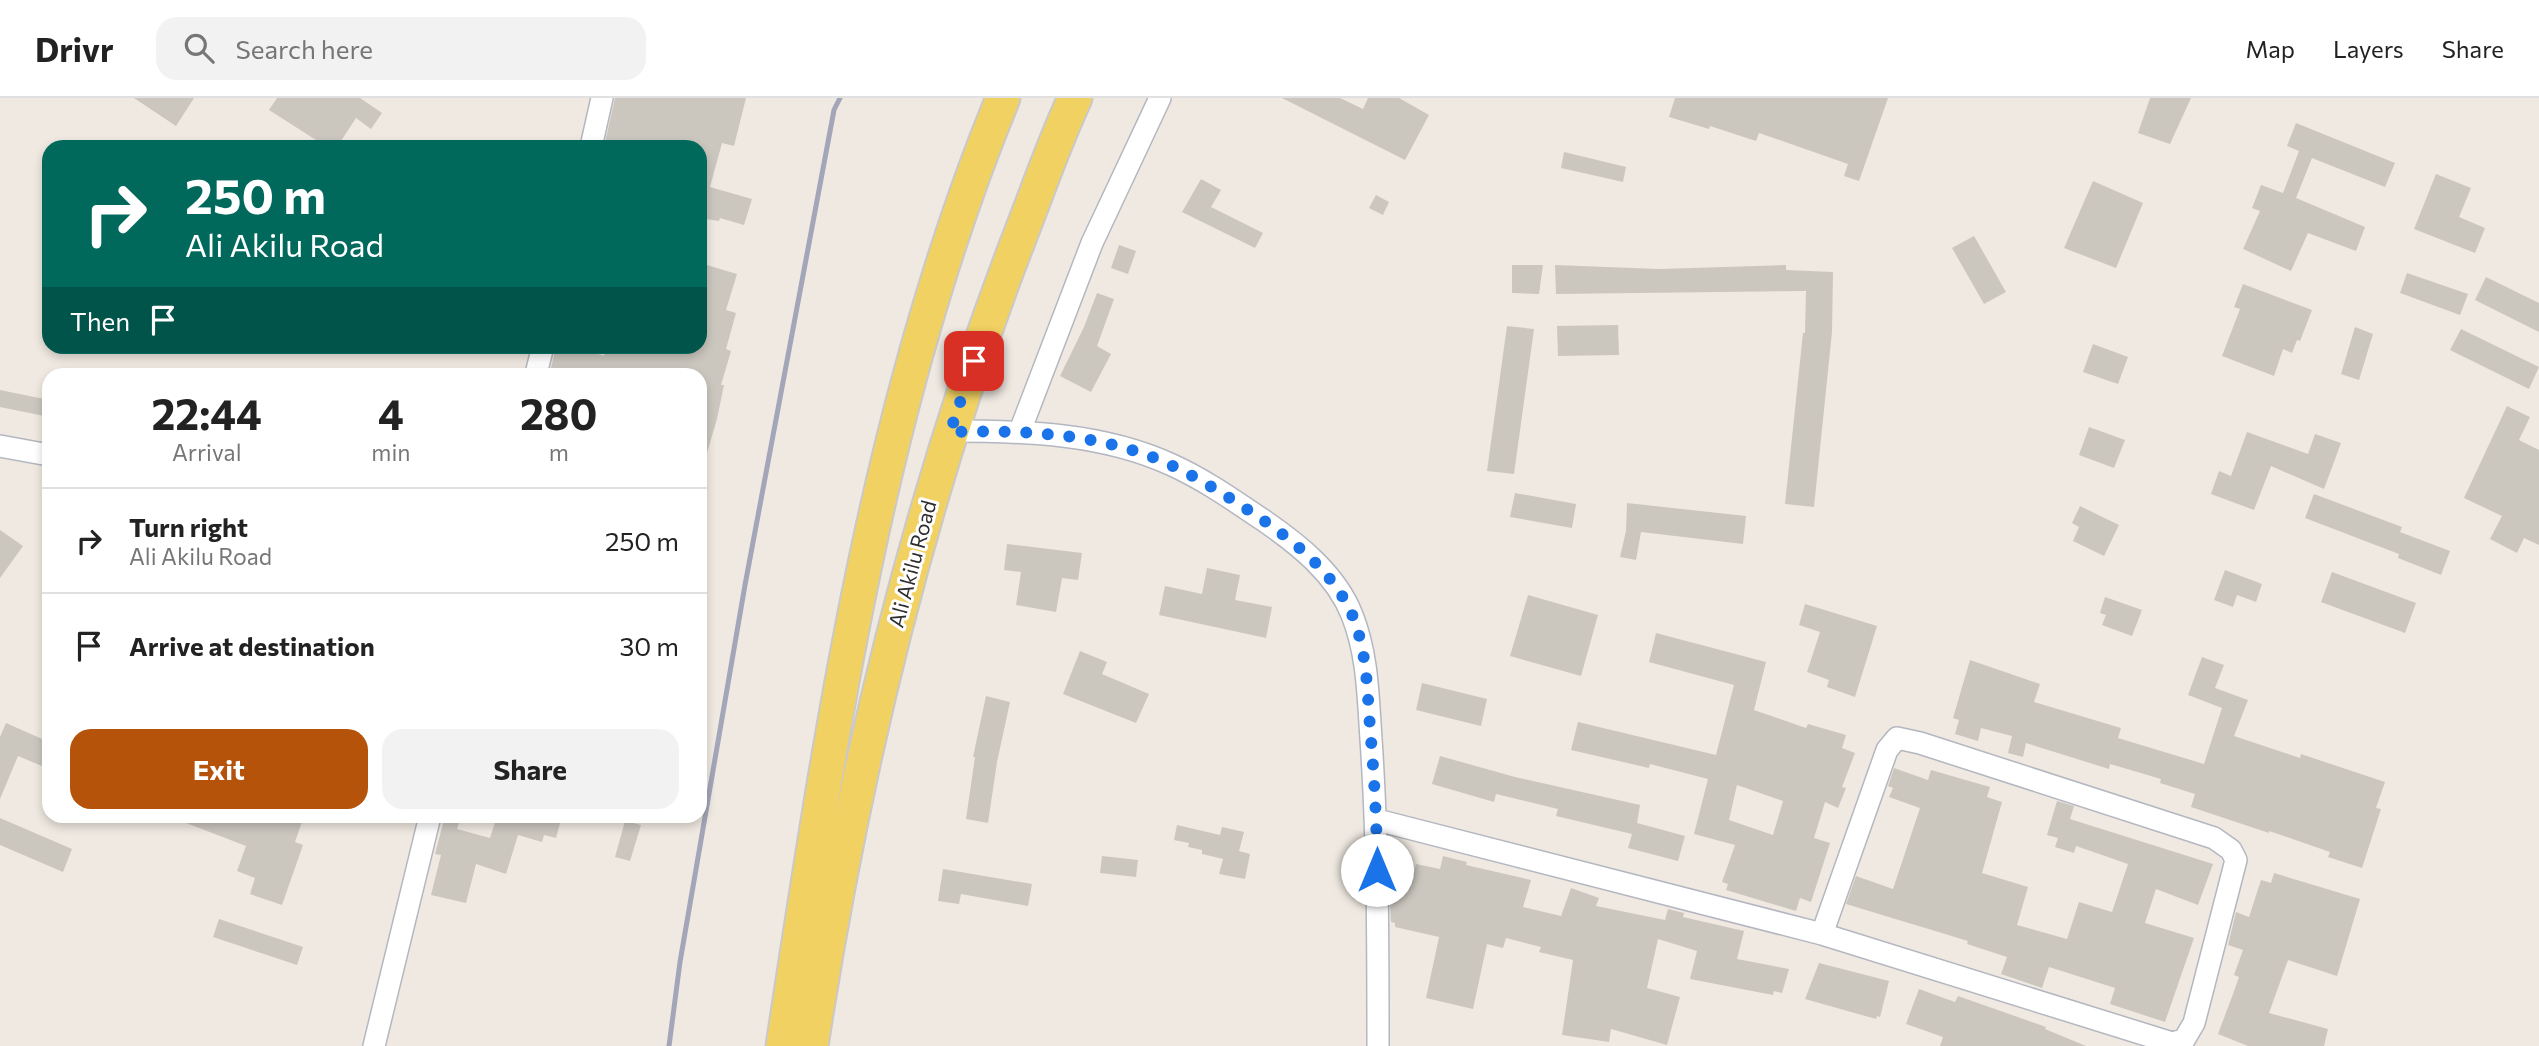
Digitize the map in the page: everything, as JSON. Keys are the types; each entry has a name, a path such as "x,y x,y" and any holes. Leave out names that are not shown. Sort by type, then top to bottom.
{"main road":[{"name":"Ali Akilu Road","path":"783,1046 849,644 885,478 921,335 959,216 1003,98"},
{"name":"Ali Akilu Road","path":"811,1046 842,863 867,741 904,591 950,432 999,290 1075,98"}],"street":[{"path":"593,140 602,98"},
{"path":"1020,431 1092,243 1160,98"},
{"path":"950,432 1020,431 1127,448 1171,465 1214,487 1292,541 1335,583 1351,613 1365,653 1377,820 1378,1046"},
{"path":"0,446 42,453"},
{"path":"1377,820 1822,934 2172,1043 2184,1040 2194,1023 2236,860 2231,850 2214,838 1920,743 1897,738 1887,750 1822,934"},
{"path":"374,1046 428,823"}],"building":[{"path":"134,98 194,98 176,126"},
{"path":"277,98 360,98 382,113 371,129 356,118 342,140 316,140 269,110"},
{"path":"615,98 746,98 734,146 722,143 710,187 752,199 744,225 720,218 719,221 707,219 707,140 606,140"},
{"path":"1282,98 1340,98 1363,109 1368,98 1399,98 1429,115 1405,160"},
{"path":"1675,98 1888,98 1859,181 1844,176 1848,164 1759,133 1756,141 1710,126 1709,129 1669,117"},
{"path":"2150,98 2191,98 2170,144 2138,133"},
{"path":"2296,123 2395,163 2385,187 2312,158 2296,198 2365,227 2356,251 2308,233 2291,271 2243,249 2260,211 2252,208 2261,185 2283,193 2299,151 2287,146"},
{"path":"1564,152 1626,167 1623,182 1561,168"},
{"path":"2436,174 2471,188 2459,217 2485,228 2475,253 2414,229"},
{"path":"1201,179 1221,190 1211,207 1263,233 1255,248 1182,212"},
{"path":"2093,181 2143,203 2116,268 2064,248"},
{"path":"1376,195 1389,202 1383,215 1369,208"},
{"path":"1974,236 2006,292 1984,304 1952,248"},
{"path":"1119,245 1136,251 1128,274 1111,268"},
{"path":"707,265 737,274 726,310 736,313 726,349 731,351 707,453 707,368 551,368 554,354 707,354"},
{"path":"1512,265 1543,265 1539,294 1512,293"},
{"path":"1555,265 1659,269 1786,265 1786,270 1833,272 1832,332 1814,507 1785,504 1805,333 1806,291 1556,294"},
{"path":"2407,273 2468,294 2460,315 2400,293"},
{"path":"2486,277 2539,303 2539,332 2475,300"},
{"path":"2243,284 2312,310 2300,341 2297,340 2292,353 2283,349 2274,376 2222,356 2240,309 2234,307"},
{"path":"1097,293 1114,299 1097,346 1111,354 1091,392 1060,376"},
{"path":"1618,325 1619,355 1558,356 1557,326"},
{"path":"1507,326 1534,329 1514,474 1487,471"},
{"path":"2355,327 2373,334 2359,380 2341,374"},
{"path":"2461,329 2539,367 2529,389 2450,350"},
{"path":"2093,344 2128,357 2118,384 2083,372"},
{"path":"0,390 42,399 42,416 0,407"},
{"path":"2507,406 2530,417 2519,440 2539,450 2539,545 2524,538 2517,553 2490,539 2502,516 2464,498"},
{"path":"2089,427 2125,440 2114,468 2079,455"},
{"path":"2247,432 2308,454 2315,434 2341,443 2324,489 2271,466 2254,510 2211,494 2219,471 2231,476"},
{"path":"1515,493 1576,504 1572,528 1510,517"},
{"path":"2314,494 2402,527 2400,532 2450,551 2441,575 2398,558 2399,554 2305,518"},
{"path":"1627,503 1746,516 1743,544 1641,532 1636,560 1620,557 1626,531"},
{"path":"2080,506 2119,525 2104,556 2073,541 2079,527 2072,523"},
{"path":"0,530 23,546 0,578"},
{"path":"1007,544 1082,553 1078,580 1062,578 1056,612 1016,605 1021,572 1004,570"},
{"path":"1207,568 1240,575 1235,600 1272,607 1266,638 1159,615 1165,586 1202,594"},
{"path":"2225,570 2262,584 2256,602 2237,595 2233,607 2214,600"},
{"path":"2332,572 2416,603 2405,633 2321,602"},
{"path":"1528,595 1598,615 1581,676 1510,656"},
{"path":"2105,597 2142,610 2132,636 2102,625 2106,615 2100,613"},
{"path":"1805,604 1877,626 1855,697 1827,687 1829,680 1807,672 1820,632 1799,625"},
{"path":"1656,633 1766,662 1754,710 1806,728 1808,724 1846,735 1842,748 1855,753 1842,787 1846,788 1838,808 1825,802 1814,838 1830,843 1811,902 1800,898 1796,911 1726,890 1728,884 1722,882 1735,845 1694,834 1708,779 1650,764 1649,768 1571,750 1578,722 1716,755 1734,685 1649,662","holes":["1737,785 1783,801 1773,835 1729,820"]},
{"path":"1080,651 1107,662 1102,674 1149,694 1136,723 1063,694"},
{"path":"2202,657 2224,665 2215,688 2248,700 2234,736 2300,758 2301,754 2385,782 2376,808 2381,809 2362,868 2328,857 2330,852 2191,807 2195,794 2160,783 2161,779 2110,764 2109,769 2026,743 2023,757 2008,753 2012,736 1981,728 1978,741 1955,734 1959,720 1953,718 1970,660 2040,684 2034,702 2121,728 2118,738 2204,764 2222,708 2188,695"},
{"path":"1422,683 1487,699 1481,726 1416,710"},
{"path":"986,696 1010,702 988,823 966,819 973,757"},
{"path":"6,723 42,739 42,766 18,756 0,799 0,737"},
{"path":"1440,756 1515,777 1640,805 1637,823 1685,836 1678,861 1628,848 1632,834 1556,816 1558,809 1496,794 1494,802 1432,784"},
{"path":"1894,768 1928,780 1931,770 1990,787 1987,797 2002,802 1982,873 2028,887 2017,925 2067,939 2079,902 2112,912 2128,864 2076,846 2074,853 2055,847 2058,838 2047,835 2057,801 2074,806 2070,819 2213,864 2198,905 2156,889 2145,923 2194,938 2165,1022 2110,1004 2115,988 2049,967 2042,988 2001,974 2007,957 1967,944 1968,941 1846,904 1856,876 1893,889 1920,808 1889,797 1893,788 1888,786"},
{"path":"0,818 72,849 63,872 0,845"},
{"path":"186,823 302,823 295,842 303,845 282,905 250,894 255,878 237,871 246,846"},
{"path":"443,823 459,823 457,829 490,838 495,823 560,823 556,838 544,835 542,842 518,835 506,874 476,864 466,903 431,895 441,855 435,854"},
{"path":"624,823 641,825 630,861 615,857"},
{"path":"1177,825 1220,835 1222,827 1244,832 1239,851 1250,854 1245,879 1219,874 1223,859 1202,854 1202,850 1188,847 1189,843 1174,840"},
{"path":"1102,856 1138,860 1136,877 1100,873"},
{"path":"1443,856 1467,862 1466,865 1531,880 1523,907 1561,916 1571,888 1599,898 1596,906 1665,920 1668,909 1684,913 1683,917 1744,931 1737,959 1789,969 1782,993 1774,991 1773,995 1690,979 1697,951 1658,939 1647,988 1680,997 1667,1045 1611,1029 1609,1042 1562,1035 1573,960 1539,952 1541,947 1506,938 1503,948 1487,944 1473,1009 1426,998 1439,937 1395,927 1395,923 1391,922 1390,903 1398,868 1414,872 1416,864 1440,869"},
{"path":"943,869 1032,884 1028,906 961,894 959,904 938,901"},
{"path":"2274,873 2360,899 2337,976 2288,960 2269,1013 2328,1029 2324,1046 2248,1046 2218,1034 2239,977 2234,975 2243,950 2228,945 2236,912 2249,917 2261,880 2271,883"},
{"path":"219,919 303,947 297,965 213,937"},
{"path":"1819,963 1889,981 1880,1017 1877,1016 1876,1019 1805,999"},
{"path":"1919,989 1955,1002 1958,996 2046,1027 2045,1029 2086,1046 1940,1046 1943,1037 1906,1024"}],"railway":[{"path":"707,805 745,585 834,110 840,98"},
{"path":"669,1046 680,962 704,823"}],"route":[{"path":"974,361 950,432 1020,431 1076,438 1127,448 1171,465 1214,487 1292,541 1335,583 1351,613 1365,653 1377,820 1377,870"}]}
